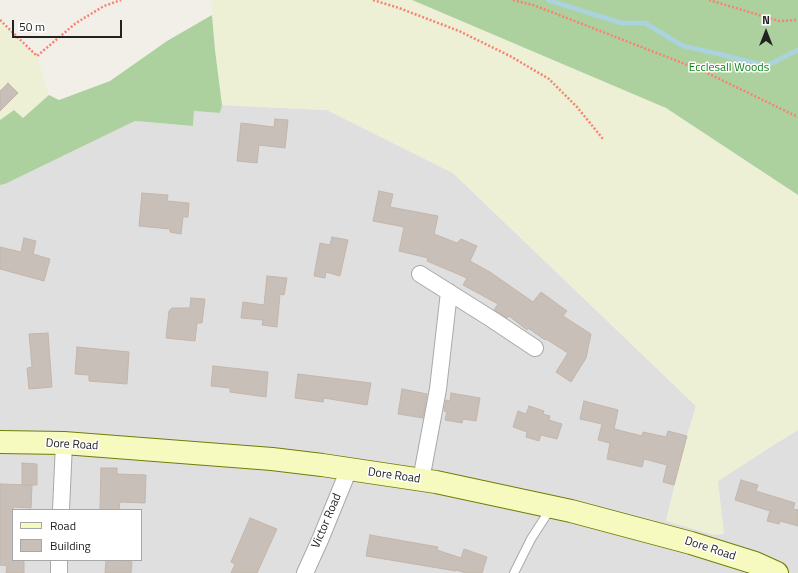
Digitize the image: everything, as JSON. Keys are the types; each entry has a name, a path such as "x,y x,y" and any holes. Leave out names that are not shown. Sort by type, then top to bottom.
{"street":[{"path":"420,274 535,348"},
{"path":"421,480 438,389 449,292"},
{"name":"Dore Road","path":"0,442 64,443 272,459 436,482 571,511 691,543 754,563 777,573"},
{"path":"61,509 64,443"},
{"name":"Victor Road","path":"305,573 349,469"},
{"path":"58,573 59,561"}],"lane":[{"path":"514,573 531,539 552,507"}],"path":[{"path":"0,20 37,56 76,23 104,6 121,0"},
{"path":"373,0 399,8 459,31 510,56 548,79 577,107 603,139"},
{"path":"513,0 536,6 703,71 798,117"},
{"path":"709,0 780,21 798,20"}],"shaded area":[{"path":"222,105 327,110 453,173 696,406 666,521 718,481 798,430 798,573 0,573 0,185 5,184 135,121 193,126 194,111 220,113"}],"green space":[{"path":"211,0 412,0 666,108 798,195 798,430 718,481 724,534 714,535 666,521 696,406 453,173 327,110 222,105 215,50"},
{"name":"Ecclesall Woods","path":"412,0 798,0 798,195 666,108"},
{"path":"212,15 222,105 220,113 194,111 193,126 135,121 5,184 0,185 0,120 14,110 23,118 49,95 59,100 110,81 167,41"},
{"path":"0,20 37,56 49,95 23,118 14,110 0,120"}],"building":[{"path":"8,83 18,93 0,111 0,91"},
{"path":"275,119 288,120 285,148 259,145 257,163 237,161 241,123 274,127"},
{"path":"379,191 393,194 390,207 438,216 434,234 457,243 461,239 477,246 470,261 490,272 533,302 541,292 567,311 563,316 591,334 586,358 571,382 556,372 568,353 528,328 527,330 509,316 507,318 494,310 498,304 463,285 467,278 427,261 428,258 399,251 404,227 373,221"},
{"path":"142,193 168,195 167,201 189,203 188,217 183,217 181,234 170,232 170,229 139,226"},
{"path":"332,237 348,240 340,276 326,272 325,278 314,276 320,243 330,245"},
{"path":"24,238 36,241 33,254 50,259 44,281 0,269 0,247 21,252"},
{"path":"267,276 287,278 284,295 280,294 277,327 262,325 263,320 241,318 243,302 264,305"},
{"path":"191,298 205,299 202,323 197,323 195,341 166,338 169,311 172,308 190,308"},
{"path":"48,333 52,387 29,389 27,368 32,367 29,334"},
{"path":"77,347 129,352 127,384 89,381 89,375 75,374"},
{"path":"213,366 268,372 266,397 230,392 230,388 211,386"},
{"path":"298,374 371,383 367,405 324,398 323,402 295,398"},
{"path":"402,389 427,394 423,418 398,414"},
{"path":"451,393 480,398 476,421 463,419 462,423 445,420 447,412 444,411 446,400 450,401"},
{"path":"584,401 618,410 614,429 642,436 643,432 666,437 668,431 687,436 674,485 663,482 667,465 644,459 642,467 607,459 610,443 598,440 602,424 580,419"},
{"path":"529,406 544,411 543,414 550,416 549,420 562,424 557,439 541,435 539,441 526,437 527,432 513,427 518,411 526,414"},
{"path":"22,463 37,464 37,485 22,485"},
{"path":"101,468 117,468 117,474 146,475 145,503 120,502 119,509 100,509"},
{"path":"741,480 758,485 756,491 795,503 793,509 798,510 798,526 780,521 779,524 767,521 770,511 735,500"},
{"path":"0,484 32,485 31,508 13,507 12,509 12,561 24,561 24,573 6,573 7,566 0,565"},
{"path":"250,518 277,529 257,573 231,573 235,564 231,562"},
{"path":"370,535 438,547 437,550 461,558 464,549 487,557 482,573 466,573 456,570 366,556"},
{"path":"106,561 132,562 131,573 105,573"}],"waterway":[{"path":"548,0 621,23 645,23 683,46 766,66 798,50"}]}
